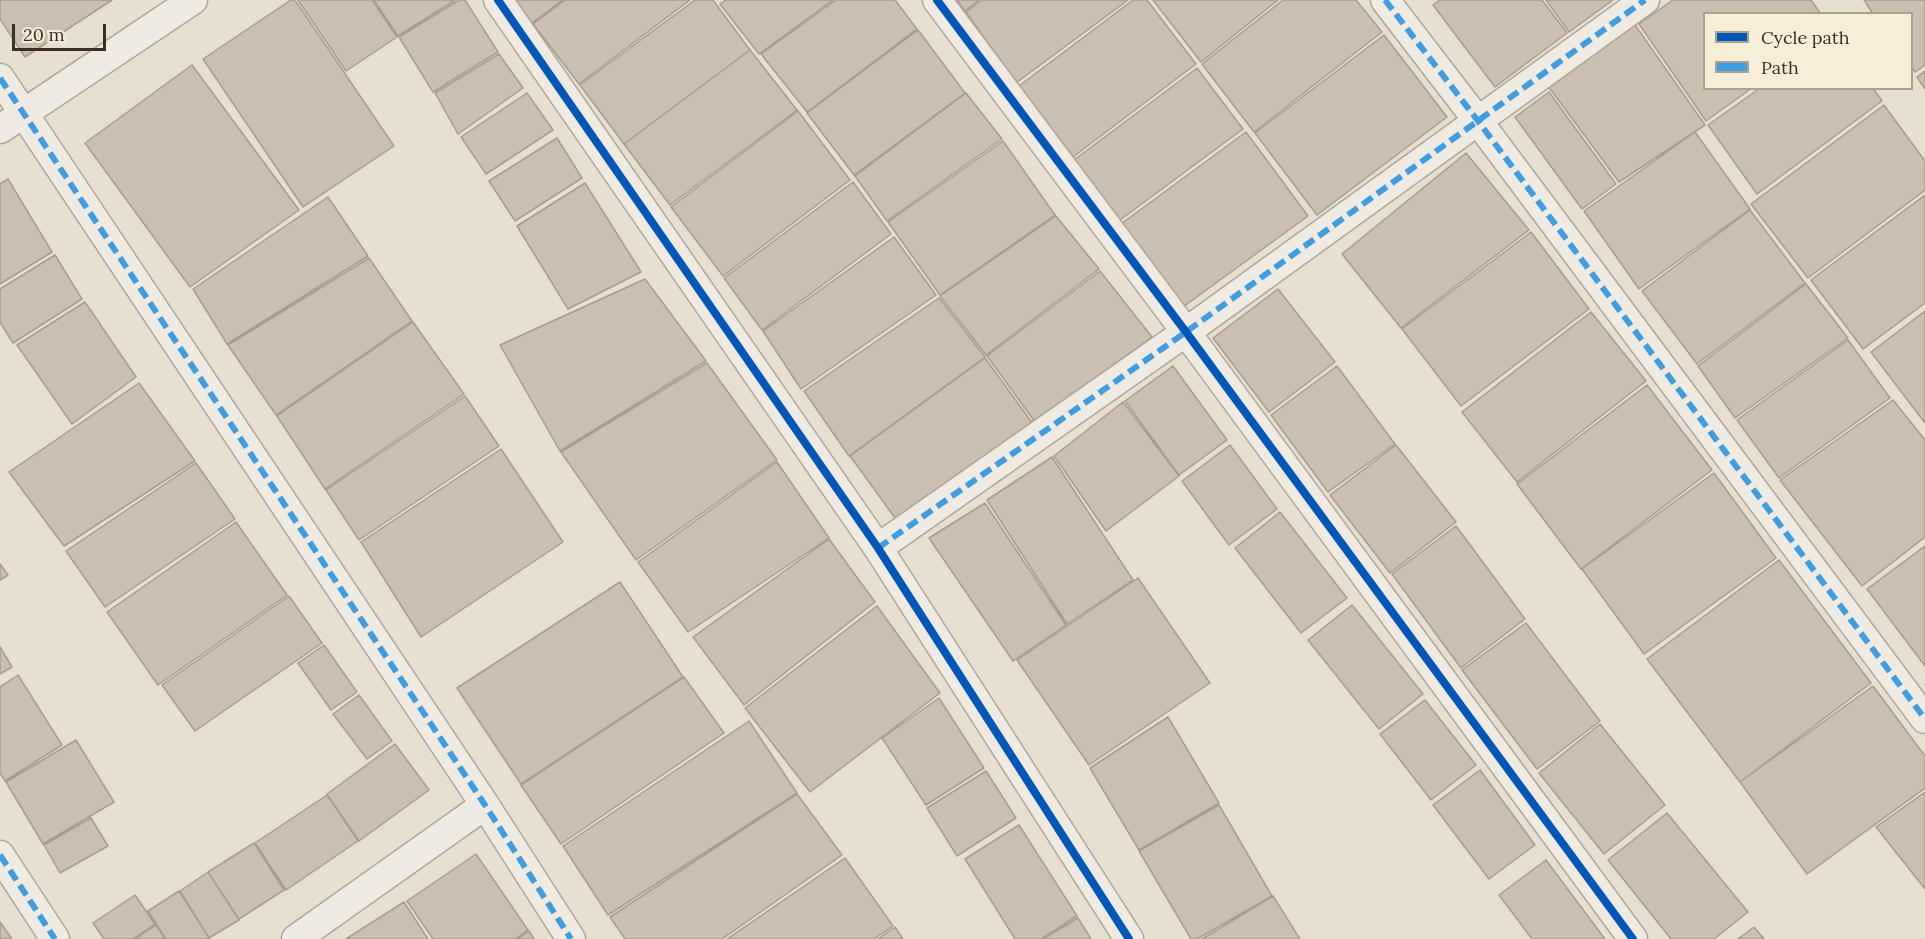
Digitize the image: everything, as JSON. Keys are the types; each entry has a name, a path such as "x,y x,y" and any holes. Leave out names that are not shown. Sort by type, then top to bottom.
{"street":[{"path":"0,129 193,0"},
{"path":"498,0 878,548 1129,939"},
{"path":"937,0 1186,332 1633,939"},
{"path":"1385,0 1478,120 1925,718"},
{"path":"878,548 1186,332 1646,0"},
{"path":"0,78 485,805 571,939"},
{"path":"296,939 485,805"},
{"path":"0,855 55,939"}],"building":[{"path":"0,0 112,0 25,57 0,19"},
{"path":"291,0 295,0 394,146 303,207 203,59"},
{"path":"298,0 372,0 397,37 346,71"},
{"path":"374,0 455,0 398,36"},
{"path":"459,0 465,0 498,52 433,92 399,37"},
{"path":"514,0 563,0 532,23"},
{"path":"565,0 690,0 579,84 533,24"},
{"path":"695,0 713,0 750,50 624,144 580,85"},
{"path":"726,0 833,0 759,54 720,4"},
{"path":"836,0 895,0 917,29 807,112 761,54"},
{"path":"957,0 979,0 965,11"},
{"path":"982,0 1128,0 1016,83 966,12"},
{"path":"1133,0 1147,0 1196,64 1073,157 1019,86"},
{"path":"1153,0 1278,0 1201,62"},
{"path":"1283,0 1356,0 1382,32 1254,132 1202,64"},
{"path":"1440,0 1542,0 1567,33 1495,87 1433,5"},
{"path":"1546,0 1613,0 1569,32"},
{"path":"1673,0 1811,0 1820,12 1703,12 1703,90 1749,90 1706,121 1639,24"},
{"path":"1864,0 1925,0 1925,65 1915,72 1913,69 1913,12 1872,12"},
{"path":"1635,25 1705,125 1619,182 1548,86"},
{"path":"918,30 965,93 854,175 807,113"},
{"path":"1384,35 1447,117 1317,215 1255,133"},
{"path":"750,50 797,110 670,205 624,144"},
{"path":"499,54 523,88 458,134 435,93"},
{"path":"192,65 299,210 190,287 85,143"},
{"path":"1197,68 1243,129 1120,220 1074,160"},
{"path":"1925,71 1925,89 1917,77"},
{"path":"1757,90 1874,90 1882,101 1757,194 1708,125"},
{"path":"1549,92 1616,184 1582,209 1515,117"},
{"path":"527,93 553,130 486,174 461,137"},
{"path":"966,93 1002,139 887,221 855,176"},
{"path":"1884,105 1925,161 1925,190 1808,278 1751,204"},
{"path":"798,111 850,180 723,276 671,207"},
{"path":"1246,132 1308,216 1183,307 1121,224"},
{"path":"1695,132 1750,209 1639,289 1584,211"},
{"path":"557,138 582,178 515,221 489,181"},
{"path":"1003,141 1055,215 940,295 888,222"},
{"path":"1466,153 1529,230 1401,328 1342,254"},
{"path":"8,179 52,252 0,284 0,184"},
{"path":"853,182 891,234 762,330 724,278"},
{"path":"585,183 641,272 568,309 517,226"},
{"path":"1925,195 1925,303 1863,349 1811,280"},
{"path":"328,197 368,256 227,344 193,289"},
{"path":"1750,210 1805,283 1697,364 1642,291"},
{"path":"1056,216 1099,269 986,355 940,296"},
{"path":"1531,232 1589,309 1461,406 1402,329"},
{"path":"894,237 936,295 801,389 763,331"},
{"path":"55,255 82,299 13,343 0,322 0,289"},
{"path":"369,258 412,321 276,415 228,345"},
{"path":"1100,271 1152,337 1035,422 987,356"},
{"path":"645,279 706,361 560,451 500,345"},
{"path":"1806,284 1848,338 1735,418 1698,366"},
{"path":"1278,289 1335,362 1269,412 1213,338"},
{"path":"939,298 985,357 849,456 804,391"},
{"path":"85,302 136,377 72,424 17,345"},
{"path":"1925,311 1925,423 1871,352"},
{"path":"1591,312 1646,381 1517,482 1462,412"},
{"path":"413,322 464,394 325,489 277,416"},
{"path":"1848,340 1890,398 1779,478 1737,420"},
{"path":"985,358 1033,424 898,522 850,456"},
{"path":"707,363 777,460 636,560 561,452"},
{"path":"1173,366 1227,440 1179,475 1125,401"},
{"path":"1337,366 1395,444 1328,492 1271,415"},
{"path":"139,383 195,461 64,546 9,472"},
{"path":"1647,385 1712,470 1581,569 1517,484"},
{"path":"465,396 499,446 359,540 326,490"},
{"path":"1893,400 1925,440 1925,537 1862,586 1780,480"},
{"path":"1123,402 1179,476 1106,531 1054,456"},
{"path":"1230,445 1277,509 1229,545 1182,481"},
{"path":"1396,445 1456,522 1390,573 1330,495"},
{"path":"501,449 563,542 421,637 361,542"},
{"path":"1052,457 1133,580 1067,624 987,500"},
{"path":"777,462 829,538 688,632 638,562"},
{"path":"196,463 235,519 105,607 66,551"},
{"path":"1714,473 1776,558 1644,654 1582,569"},
{"path":"985,503 1066,625 1013,661 929,538"},
{"path":"1280,512 1347,598 1301,633 1235,548"},
{"path":"236,522 287,595 158,685 107,612"},
{"path":"1456,526 1525,619 1461,668 1392,574"},
{"path":"829,539 875,602 744,705 693,637"},
{"path":"1925,546 1925,666 1867,589"},
{"path":"1779,560 1871,683 1740,782 1647,659"},
{"path":"0,564 8,575 0,580"},
{"path":"1138,578 1210,683 1089,765 1017,660"},
{"path":"620,582 683,677 521,784 457,688"},
{"path":"289,596 322,643 195,731 162,685"},
{"path":"1352,605 1423,694 1379,729 1308,640"},
{"path":"877,606 940,693 810,792 745,708"},
{"path":"1526,623 1600,721 1537,769 1462,670"},
{"path":"324,645 357,692 331,710 298,663"},
{"path":"0,647 12,667 0,674"},
{"path":"18,675 62,745 5,781 0,773 0,687"},
{"path":"684,677 724,733 561,844 521,785"},
{"path":"1873,686 1925,756 1925,788 1807,874 1740,782"},
{"path":"359,695 392,741 367,759 333,714"},
{"path":"939,698 984,768 926,805 882,738"},
{"path":"1425,700 1476,765 1431,800 1380,734"},
{"path":"1168,717 1219,803 1139,850 1090,768"},
{"path":"749,721 797,793 608,915 563,846"},
{"path":"1600,724 1665,805 1604,854 1539,773"},
{"path":"76,740 114,802 43,844 6,782"},
{"path":"395,744 429,790 359,841 327,794"},
{"path":"1480,770 1535,845 1489,879 1433,805"},
{"path":"986,771 1016,818 957,856 927,808"},
{"path":"1925,792 1925,889 1876,827"},
{"path":"797,794 842,855 722,939 625,939 610,917"},
{"path":"327,795 358,841 286,890 255,843"},
{"path":"1219,805 1272,896 1197,939 1191,939 1139,851"},
{"path":"1667,813 1748,912 1714,939 1671,939 1608,860"},
{"path":"91,818 108,846 60,873 44,845"},
{"path":"1019,825 1077,916 1041,939 1015,939 965,859"},
{"path":"254,843 284,890 239,919 208,872"},
{"path":"476,854 528,930 515,939 433,939 407,901"},
{"path":"845,858 893,926 874,939 727,939"},
{"path":"1546,860 1605,939 1532,939 1499,895"},
{"path":"208,872 239,920 209,938 180,891"},
{"path":"179,891 209,938 166,939 148,911"},
{"path":"135,895 155,924 133,939 104,939 93,923"},
{"path":"1273,896 1300,939 1202,939"},
{"path":"404,902 428,939 346,939"},
{"path":"1078,918 1091,939 1043,939"},
{"path":"0,922 12,939 0,939"},
{"path":"156,925 165,939 135,939"},
{"path":"895,927 903,939 878,939"},
{"path":"1754,927 1764,939 1738,939"},
{"path":"529,931 534,939 517,939"}],"marked path":[{"path":"1385,0 1925,719"},
{"path":"878,548 1186,332 1645,0"},
{"path":"0,78 485,805 571,939"},
{"path":"0,855 55,939"}],"cycle path":[{"path":"498,0 878,548 1129,939"},
{"path":"937,0 1186,332 1633,939"}]}
